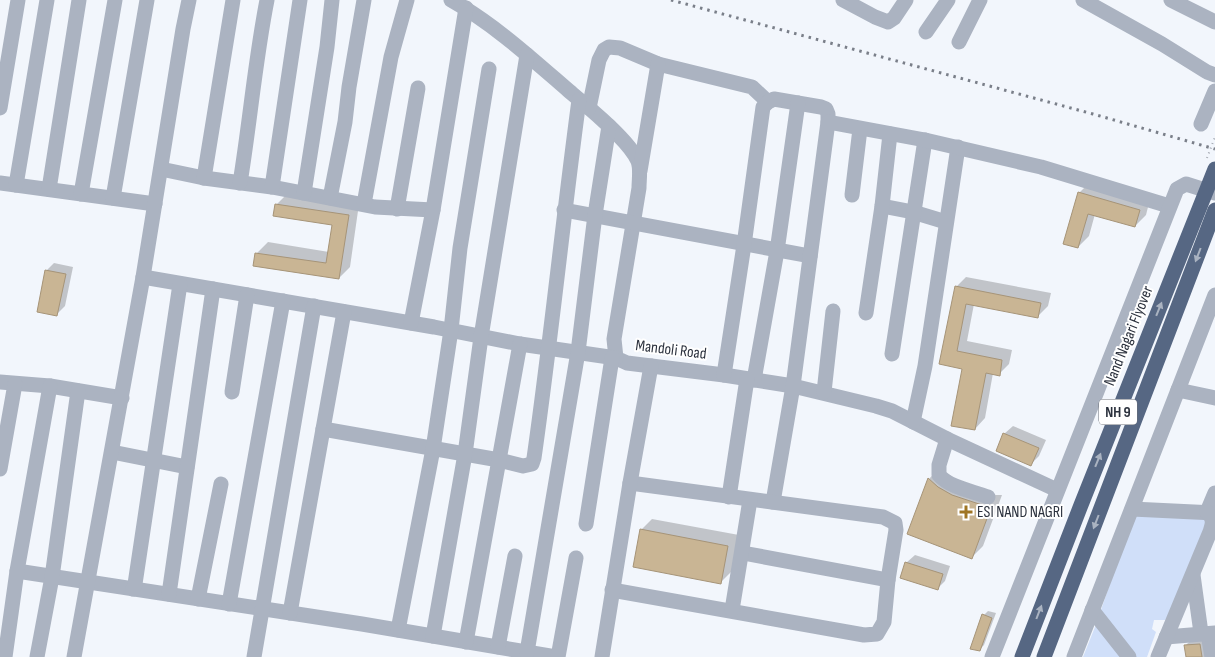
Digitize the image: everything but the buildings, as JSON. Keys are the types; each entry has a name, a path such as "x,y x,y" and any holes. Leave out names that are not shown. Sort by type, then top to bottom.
{"highway":[{"name":"Nand Nagari Flyover","path":"1022,657 1215,169"},
{"name":"NH 9","path":"1046,652 1215,210"}],"street":[{"path":"0,108 18,0"},
{"path":"16,185 47,0"},
{"path":"49,189 79,0"},
{"path":"81,194 115,0"},
{"path":"113,198 147,0"},
{"path":"74,657 122,398 189,0"},
{"path":"204,178 234,0"},
{"path":"240,183 247,143 260,36 267,0"},
{"path":"272,186 300,0"},
{"path":"304,193 332,0"},
{"path":"330,198 345,122 364,0"},
{"path":"364,204 391,57 407,0"},
{"name":"Mandoli Road","path":"451,0 466,8 527,55 584,104 609,126 638,161 639,188 614,340 614,358 627,363 793,386 824,392 892,411 947,439 1057,490"},
{"path":"850,2 888,22 894,18 906,0"},
{"path":"926,32 948,0"},
{"path":"959,42 980,0"},
{"path":"1082,0 1215,75"},
{"path":"1171,0 1215,22"},
{"path":"412,323 433,210 466,8"},
{"path":"323,429 499,460 523,466 532,464 550,348 564,210 584,104 604,50 609,47 620,48 658,64 752,87 768,102"},
{"path":"433,636 465,454 481,337 527,55"},
{"path":"639,172 658,64"},
{"path":"398,630 434,449 452,330 460,248 490,69"},
{"path":"397,209 418,88"},
{"path":"1201,124 1215,90"},
{"path":"724,375 762,108 774,99 826,109 828,122 793,386 772,502"},
{"path":"729,497 750,379 777,251 798,103"},
{"path":"828,122 925,140 1041,167 1169,206"},
{"path":"527,652 578,352 595,215 609,126"},
{"path":"852,195 860,129"},
{"path":"866,313 882,206 890,134"},
{"path":"892,354 925,140"},
{"path":"913,422 925,366 958,148"},
{"path":"160,169 204,178 272,186 397,209 433,210"},
{"path":"0,183 155,204"},
{"path":"992,657 1177,188 1186,184 1215,193"},
{"path":"882,206 913,212 946,222"},
{"path":"564,210 810,256"},
{"path":"143,277 452,330 520,344 614,358 586,524"},
{"path":"133,589 136,584 180,284"},
{"path":"169,594 213,289"},
{"path":"232,392 247,295"},
{"path":"1074,657 1215,295"},
{"path":"229,604 283,301"},
{"path":"254,657 314,306"},
{"path":"824,392 834,311"},
{"path":"290,613 344,312"},
{"path":"466,642 520,344"},
{"path":"602,657 651,366"},
{"path":"0,469 7,383 50,386 122,398"},
{"path":"5,657 17,571 50,386"},
{"path":"1178,390 1215,398"},
{"path":"37,657 52,576 78,391"},
{"path":"947,439 939,465 939,475 950,484 988,497"},
{"path":"112,452 187,468"},
{"path":"198,599 220,484"},
{"path":"612,590 864,635 877,634 884,622 888,580 895,540 895,523 883,517 630,484"},
{"path":"1158,657 1213,522 1211,512 1215,493"},
{"path":"732,610 750,500"},
{"path":"1132,509 1211,512"},
{"path":"742,553 888,580"},
{"path":"498,647 515,556"},
{"path":"17,571 398,630 557,657 576,558"},
{"path":"1193,573 1212,657"},
{"path":"1092,610 1129,657"},
{"path":"1166,637 1208,634"}],"shaded area":[{"path":"1135,512 1206,515 1210,524 1170,617 1165,620 1154,620 1152,629 1156,632 1147,657 1083,657 1095,627"}],"railway":[{"path":"671,0 1093,114 1215,149"}],"place":[{"name":"ESI NAND NAGRI","path":"966,512"}]}
